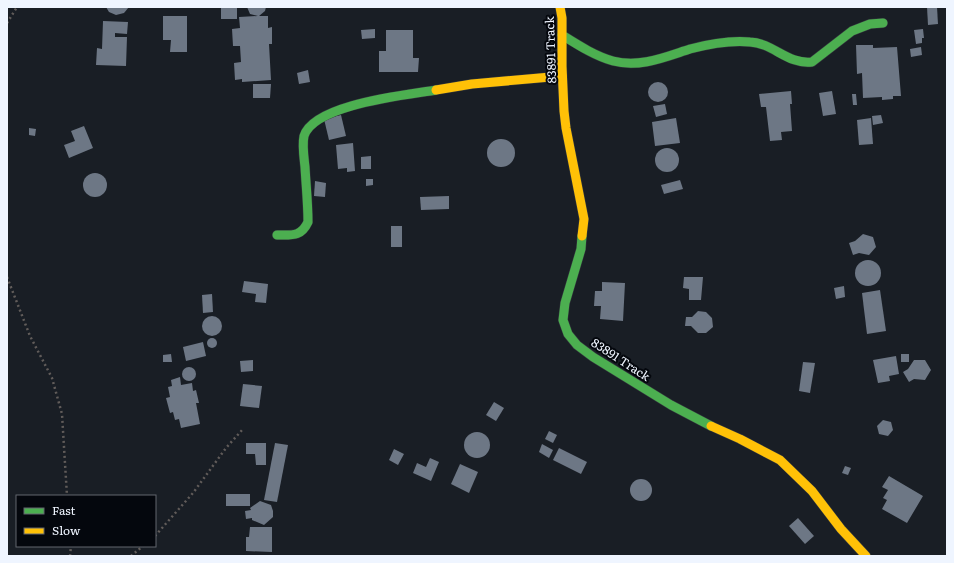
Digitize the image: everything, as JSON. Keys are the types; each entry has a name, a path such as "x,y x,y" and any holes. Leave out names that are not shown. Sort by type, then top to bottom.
{"street":[{"name":"83891 Track","path":"560,7 562,18 562,76 566,128 584,220 582,249 565,303 563,320 568,334 577,345 593,357 671,405 780,460 812,491 841,529 866,556"},
{"path":"562,35 597,55 622,63 641,63 699,47 735,42 757,42 799,62 807,63 812,62 844,36 854,30 869,24 884,24"},
{"path":"277,235 298,234 305,228 308,222 304,137 308,130 318,121 335,112 362,102 472,84 562,76"}],"path":[{"path":"7,23 17,7"},
{"path":"7,277 30,336 52,378 62,414 68,495"},
{"path":"156,535 193,493 226,448 243,429"},
{"path":"131,556 142,547"}],"building":[{"path":"106,7 129,7 124,13 116,15 109,12"},
{"path":"221,7 237,7 237,19 221,19"},
{"path":"247,7 266,7 265,11 259,16 268,16 268,28 272,27 272,44 269,44 271,80 242,82 242,79 235,80 234,63 241,62 240,46 233,46 232,29 240,28 239,17 258,16 250,14"},
{"path":"927,7 937,7 938,24 928,25"},
{"path":"163,16 187,16 187,52 170,52 171,40 163,40"},
{"path":"103,21 128,22 127,34 115,33 115,37 127,37 126,66 96,65 97,48 102,49"},
{"path":"375,29 375,38 362,39 361,30"},
{"path":"923,29 924,38 922,38 922,43 916,44 914,30"},
{"path":"386,30 413,30 413,58 419,58 418,72 379,72 379,51 386,51"},
{"path":"856,45 873,45 873,48 897,47 901,96 893,96 893,99 882,100 882,97 863,98 862,73 857,74"},
{"path":"921,47 922,55 911,57 910,49"},
{"path":"308,70 310,82 299,84 297,73"},
{"path":"658,82 665,85 668,92 665,99 658,102 651,99 648,92 651,85"},
{"path":"253,84 271,84 270,98 253,98"},
{"path":"791,91 792,104 790,104 792,131 781,132 782,140 770,141 766,107 761,107 759,94"},
{"path":"832,91 836,114 823,116 819,93"},
{"path":"852,94 856,94 857,105 853,105"},
{"path":"665,104 667,114 656,117 653,106"},
{"path":"341,115 346,136 329,140 324,119"},
{"path":"881,115 883,123 873,125 872,116"},
{"path":"676,118 680,143 655,146 652,122"},
{"path":"871,118 873,144 859,145 857,120"},
{"path":"84,126 93,148 69,158 64,145 75,141 71,131"},
{"path":"29,128 36,129 35,136 29,135"},
{"path":"501,139 511,143 515,153 511,163 501,167 491,163 487,153 491,143"},
{"path":"353,143 355,171 347,172 347,168 338,169 336,145"},
{"path":"667,148 676,151 679,160 676,169 667,172 658,169 655,160 658,151"},
{"path":"371,156 371,169 361,169 361,157"},
{"path":"95,173 100,174 106,180 106,190 100,196 95,197 90,196 84,190 83,185 84,180 90,174"},
{"path":"366,179 373,179 373,185 366,186"},
{"path":"680,180 683,189 664,194 661,185"},
{"path":"315,181 326,183 325,197 314,196"},
{"path":"449,196 449,209 421,210 420,197"},
{"path":"391,226 402,226 402,247 391,247"},
{"path":"863,234 873,237 876,247 869,255 859,253 853,255 849,243 855,241"},
{"path":"868,260 877,264 881,273 877,282 868,286 859,282 855,273 859,264"},
{"path":"684,277 703,277 701,300 689,300 689,289 683,288"},
{"path":"244,281 268,284 266,303 255,302 256,294 242,292"},
{"path":"602,282 625,283 623,321 600,319 601,306 594,306 595,291 602,291"},
{"path":"844,286 845,297 836,299 834,288"},
{"path":"880,290 886,331 867,334 862,293"},
{"path":"212,294 213,312 203,313 202,295"},
{"path":"698,311 706,312 712,318 713,327 706,333 698,333 691,326 685,326 686,317 692,317"},
{"path":"212,316 219,319 222,326 219,333 212,336 205,333 202,326 205,319"},
{"path":"210,338 214,338 217,343 214,348 210,348 207,345 207,341"},
{"path":"203,342 206,356 186,361 183,347"},
{"path":"171,354 172,362 163,362 163,355"},
{"path":"901,354 909,354 909,362 901,362"},
{"path":"896,356 899,374 889,376 890,381 878,383 873,360"},
{"path":"253,360 253,371 241,372 240,361"},
{"path":"914,360 925,360 931,370 925,380 914,379 909,382 903,372 908,369"},
{"path":"803,362 815,363 810,393 799,391"},
{"path":"189,367 194,369 196,374 194,379 189,381 184,379 182,374 184,369"},
{"path":"180,377 181,385 192,383 193,391 196,390 199,403 196,403 200,424 181,428 179,419 175,420 173,412 170,413 166,398 170,397 168,387 172,386 171,380"},
{"path":"243,384 262,386 259,408 240,406"},
{"path":"494,402 504,408 496,421 486,415"},
{"path":"883,420 891,422 893,430 888,436 879,434 877,426"},
{"path":"549,431 557,435 553,443 545,439"},
{"path":"477,432 486,436 490,445 486,454 477,458 468,454 464,445 468,436"},
{"path":"246,443 266,443 266,465 256,465 255,454 246,454"},
{"path":"275,443 288,445 277,502 264,500"},
{"path":"542,444 553,450 549,458 539,452"},
{"path":"559,448 587,462 581,474 553,460"},
{"path":"394,449 404,454 398,465 389,460"},
{"path":"430,458 439,462 431,481 413,473 417,463 426,467"},
{"path":"460,464 478,472 469,493 451,484"},
{"path":"845,466 851,468 848,475 842,473"},
{"path":"889,476 923,496 907,523 882,509 887,500 883,498 888,490 882,487"},
{"path":"641,479 649,482 652,490 649,498 641,501 633,498 630,490 633,482"},
{"path":"226,494 250,494 250,506 226,506"},
{"path":"260,501 271,505 273,511 273,517 264,525 252,520 252,518 246,519 245,511 251,510 250,508"},
{"path":"798,518 814,536 805,544 789,526"},
{"path":"250,527 272,527 272,552 246,551 246,537 249,537"}],"traffic: fast":[{"path":"562,35 600,56 623,63 652,61 697,47 735,42 758,43 795,60 812,62 852,31 870,24 883,23"},
{"path":"277,235 292,235 299,233 308,222 303,143 304,136 311,125 325,116 363,103 384,98 436,90"},
{"path":"582,236 581,249 565,303 563,320 568,334 577,345 593,357 671,405 711,426"}],"traffic: slow":[{"path":"560,7 562,18 564,111 584,219 582,236"},
{"path":"436,90 472,84 562,76"},
{"path":"711,426 780,460 812,491 841,529 866,556"}]}
